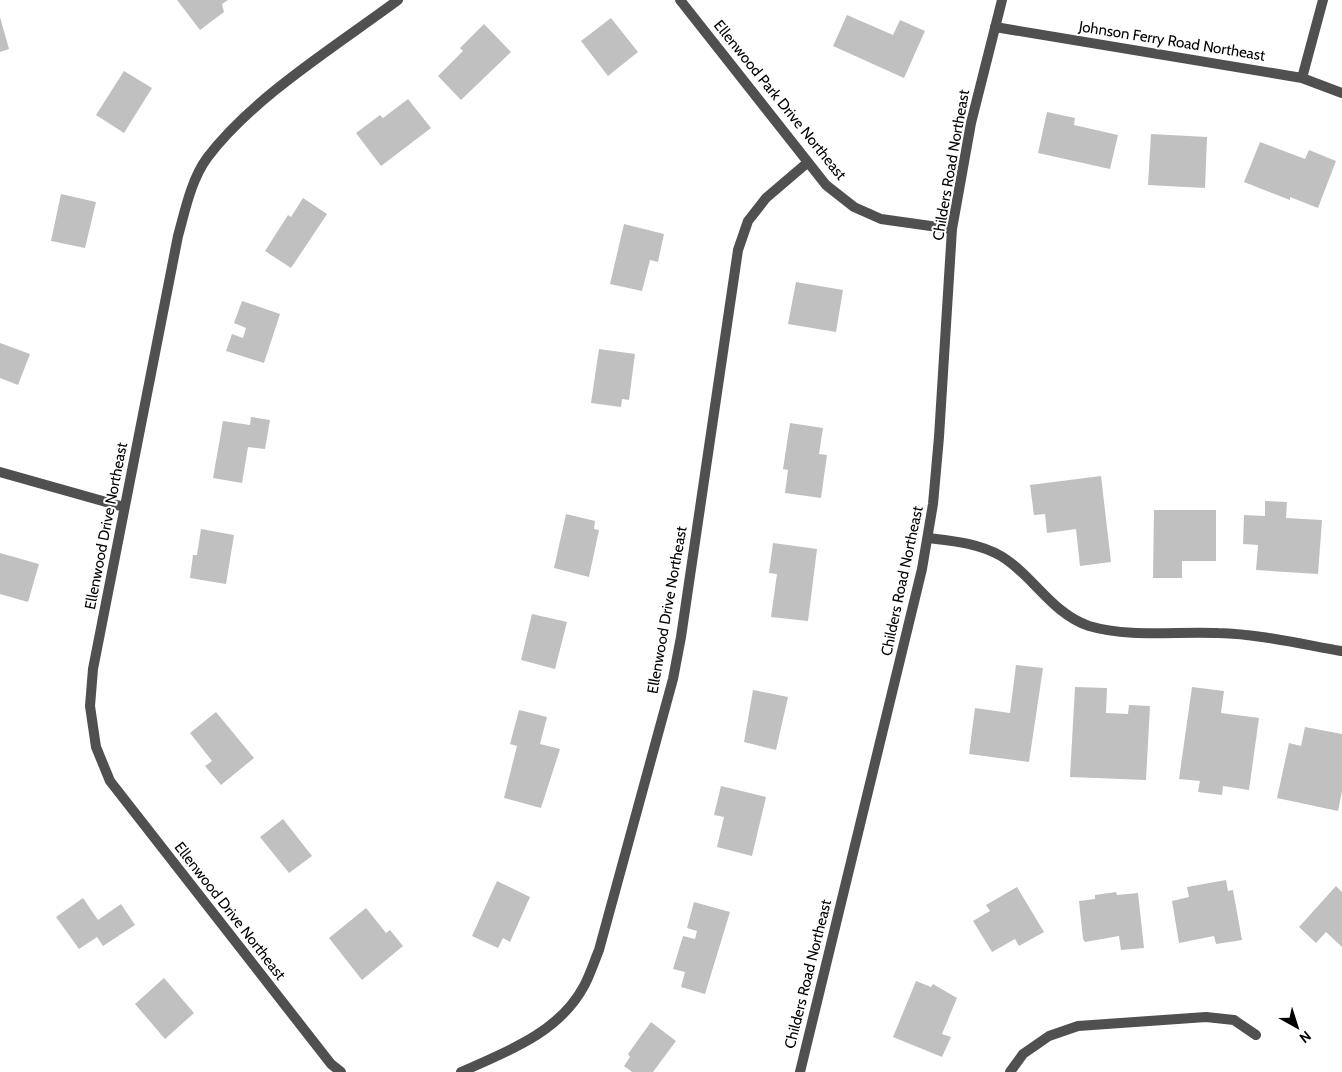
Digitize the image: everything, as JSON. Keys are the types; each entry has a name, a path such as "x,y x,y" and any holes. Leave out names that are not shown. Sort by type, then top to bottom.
{"street":[{"name":"Ellenwood Drive Northeast","path":"341,1072 331,1064 110,781 96,747 90,706 93,669 124,507 178,236 189,196 206,159 262,101 398,0"},
{"name":"Ellenwood Park Drive Northeast","path":"680,0 826,185 854,207 881,218 952,229"},
{"name":"Childers Road Northeast","path":"800,1072 906,640 928,538 940,437 952,229 971,124 1002,0"},
{"path":"1302,78 1322,0"},
{"name":"Johnson Ferry Road Northeast","path":"995,27 1302,78 1342,93"},
{"name":"Ellenwood Drive Northeast","path":"461,1072 540,1035 566,1010 584,987 598,950 673,679 681,637 738,250 748,221 766,198 807,163"},
{"path":"0,472 124,507"},
{"path":"928,538 976,546 1002,557 1058,609 1078,622 1101,629 1123,632 1230,633 1342,651"},
{"path":"1010,1072 1023,1054 1048,1036 1078,1026 1206,1018 1234,1020 1256,1035"}],"building":[{"path":"177,0 228,0 222,4 224,12 200,30"},
{"path":"847,15 893,35 900,20 925,31 904,78 833,46"},
{"path":"0,17 9,49 0,52"},
{"path":"611,18 638,52 608,76 581,41"},
{"path":"484,24 511,52 461,100 438,76 463,51 460,48"},
{"path":"124,71 152,88 124,133 96,115"},
{"path":"408,99 431,128 381,166 356,133 380,115 383,118"},
{"path":"1047,112 1075,118 1074,125 1118,135 1110,169 1038,153"},
{"path":"1151,134 1207,137 1205,188 1148,185"},
{"path":"1260,142 1305,159 1309,150 1336,161 1318,208 1290,197 1290,200 1244,182"},
{"path":"61,194 96,202 85,248 51,241"},
{"path":"303,198 327,214 291,268 265,251 288,215 291,217"},
{"path":"624,224 664,234 658,262 650,260 642,291 610,284"},
{"path":"796,282 843,290 836,332 788,324"},
{"path":"242,301 280,314 264,363 226,351 232,334 243,338 246,328 234,323"},
{"path":"0,343 30,354 18,385 0,378"},
{"path":"599,349 635,354 629,400 622,399 621,407 591,403"},
{"path":"251,417 270,420 265,449 248,447 242,483 213,478 223,421 250,425"},
{"path":"790,423 823,428 819,454 827,455 821,498 785,493 788,470 783,469"},
{"path":"1101,476 1111,562 1080,566 1076,529 1047,533 1045,514 1034,515 1030,485"},
{"path":"1265,501 1287,502 1286,518 1322,520 1318,574 1256,570 1258,545 1243,544 1244,515 1265,516"},
{"path":"1154,510 1216,510 1216,561 1182,561 1182,578 1153,578"},
{"path":"566,514 595,521 594,529 599,530 589,577 554,568"},
{"path":"201,529 234,535 226,584 190,578 193,555 197,555"},
{"path":"773,543 817,549 808,621 771,617 777,574 769,573"},
{"path":"0,553 39,564 28,602 0,594"},
{"path":"532,614 567,622 555,669 521,660"},
{"path":"1016,665 1043,668 1029,762 969,754 975,708 1010,713"},
{"path":"1075,687 1107,688 1106,713 1128,714 1129,705 1150,706 1146,780 1070,777"},
{"path":"1192,687 1224,691 1221,713 1259,718 1249,790 1223,786 1222,795 1198,792 1200,781 1179,779"},
{"path":"753,690 788,697 776,750 744,742"},
{"path":"519,710 547,717 540,744 560,749 541,808 504,798 517,746 510,744"},
{"path":"216,712 254,758 221,785 205,766 212,761 190,733"},
{"path":"1305,727 1342,734 1342,791 1338,811 1277,798 1289,743 1301,746"},
{"path":"721,786 766,797 752,856 717,847 724,817 714,815"},
{"path":"283,819 312,856 289,873 260,837"},
{"path":"1226,880 1228,891 1233,890 1242,940 1216,944 1214,936 1179,943 1172,901 1189,897 1187,887"},
{"path":"497,881 530,897 510,942 503,938 498,948 472,936"},
{"path":"1336,886 1342,892 1342,947 1326,932 1316,943 1299,927"},
{"path":"1017,887 1044,932 1019,946 1015,939 992,952 973,921 990,911 986,905"},
{"path":"1116,892 1117,895 1138,893 1144,948 1121,950 1119,936 1085,942 1083,939 1079,901 1095,899 1095,895"},
{"path":"83,898 98,920 121,904 135,925 103,946 97,937 79,949 56,917"},
{"path":"694,902 730,912 705,994 681,987 685,972 673,969 683,936 695,939 697,931 687,928"},
{"path":"366,908 386,933 390,930 403,946 362,980 329,938"},
{"path":"164,978 194,1013 165,1039 135,1004"},
{"path":"916,981 931,987 933,984 957,998 942,1034 951,1037 942,1057 893,1037"},
{"path":"651,1022 676,1041 653,1072 632,1072 624,1066 630,1057 628,1054"}]}
